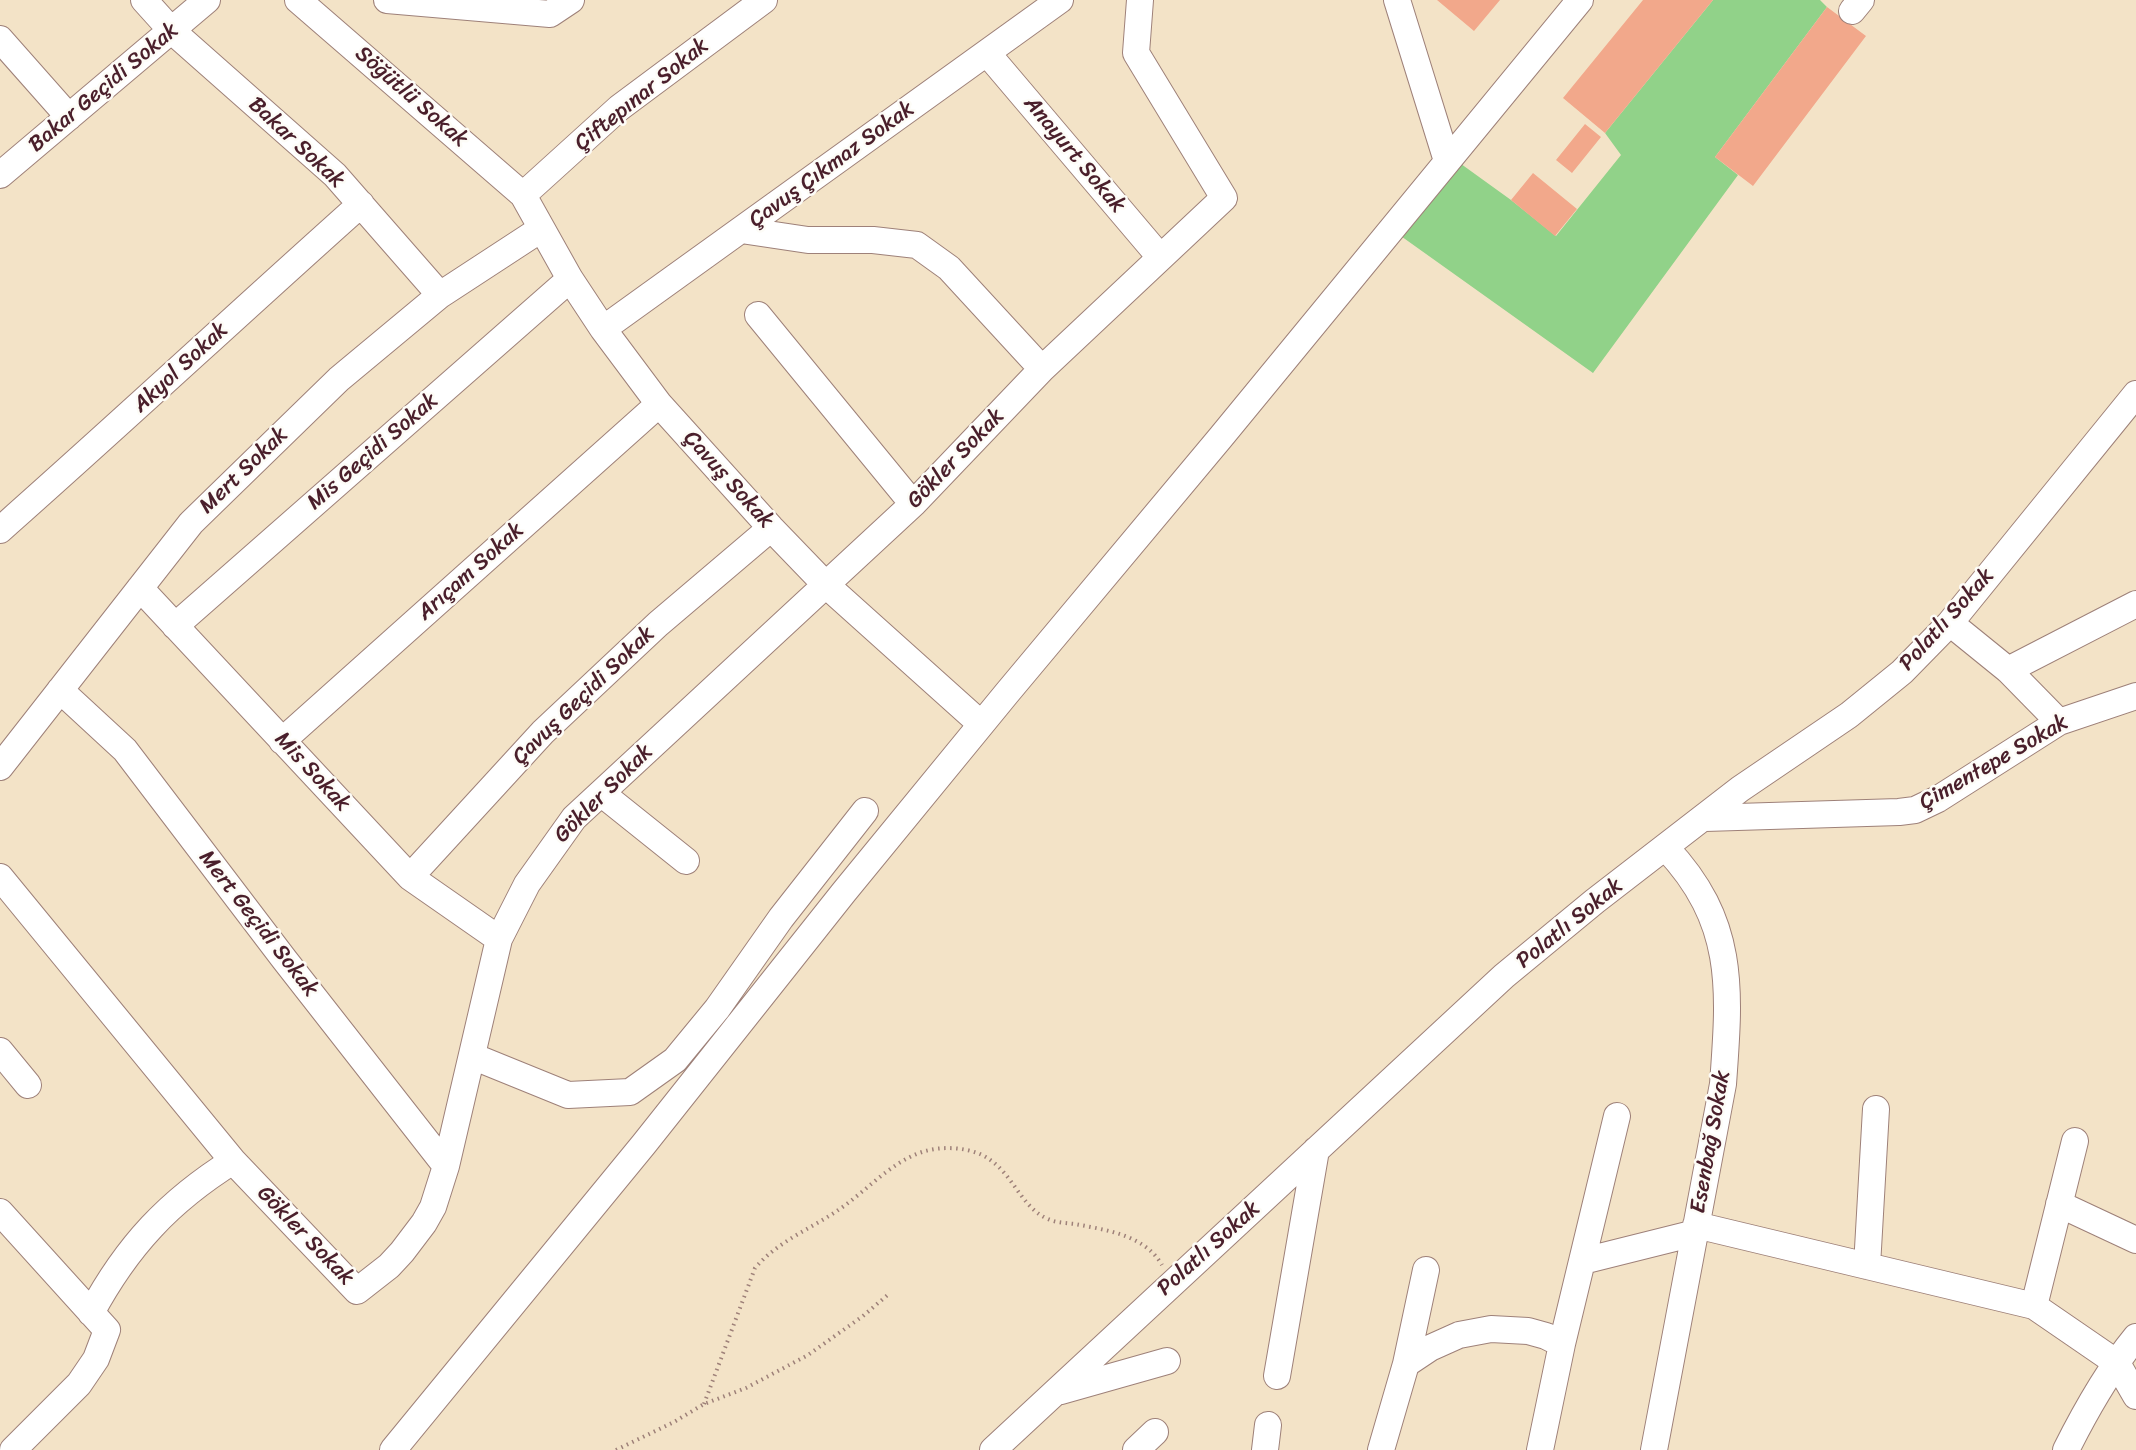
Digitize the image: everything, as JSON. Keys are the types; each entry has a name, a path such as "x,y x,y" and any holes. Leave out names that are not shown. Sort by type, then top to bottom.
{"street":[{"name":"Bakar Sokak","path":"144,0 171,30 335,175 440,295"},
{"name":"Bakar Geçidi Sokak","path":"0,175 207,0"},
{"name":"Söğütlü Sokak","path":"298,0 523,195"},
{"path":"387,0 499,5 550,14 571,0"},
{"name":"Çiftepınar Sokak","path":"523,195 619,108 764,0"},
{"name":"Çavuş Çıkmaz Sokak","path":"603,329 1060,0"},
{"name":"Gökler Sokak","path":"0,877 233,1161 357,1291 389,1266 414,1238 433,1207 446,1166 499,939 527,885 574,818 913,504 1042,369 1224,198 1136,53 1140,0"},
{"path":"1397,0 1447,161"},
{"path":"393,1450 644,1144 981,724 1221,437 1580,0"},
{"path":"0,39 69,117"},
{"name":"Anayurt Sokak","path":"987,52 1160,257"},
{"name":"Çavuş Sokak","path":"523,195 570,279 603,329 659,404 825,584 981,724"},
{"name":"Akyol Sokak","path":"0,530 130,416 220,330 361,204"},
{"name":"Mert Sokak","path":"0,767 191,523 339,379 440,295 541,229"},
{"path":"741,230 808,240 873,240 917,245 949,268 1042,369"},
{"name":"Mis Geçidi Sokak","path":"175,626 570,279"},
{"path":"758,315 913,504"},
{"name":"Polatlı Sokak","path":"993,1450 1504,976 1595,901 1767,769 1822,734 1875,695 1918,656 1950,623 2136,394"},
{"name":"Arıçam Sokak","path":"282,741 659,404"},
{"name":"Çavuş Geçidi Sokak","path":"410,877 543,732 658,624 771,528"},
{"name":"Mis Sokak","path":"140,588 410,877 499,939"},
{"path":"2008,670 2136,604"},
{"path":"1950,623 2008,670 2059,722"},
{"name":"Mert Geçidi Sokak","path":"60,690 125,750 446,1166"},
{"name":"Çimentepe Sokak","path":"1705,818 1915,810 1938,799 2059,722 2136,696"},
{"path":"601,793 686,861"},
{"path":"472,1056 568,1095 630,1092 675,1060 717,1009 781,918 865,811"},
{"name":"Esenbağ Sokak","path":"1654,1450 1723,1084 1726,1038 1726,970 1723,947 1708,904 1696,884 1666,848"},
{"path":"0,1051 28,1085"},
{"path":"1867,1266 1876,1109"},
{"path":"1540,1450 1562,1344 1617,1116"},
{"path":"2034,1306 2075,1141"},
{"path":"1277,1376 1316,1150"},
{"path":"91,1313 121,1262 153,1223 183,1195 233,1161"},
{"path":"2059,1204 2136,1240"},
{"path":"0,1212 107,1330 96,1359 79,1384 11,1450 0,1437"},
{"path":"1583,1261 1696,1229 1867,1266 2034,1306 2117,1363 2136,1396"},
{"path":"1381,1450 1406,1364 1425,1270"},
{"path":"1406,1364 1444,1341 1474,1331 1509,1328 1546,1336 1562,1344"},
{"path":"2066,1450 2085,1413 2136,1337"},
{"path":"1055,1393 1167,1361"},
{"path":"1265,1450 1268,1425"},
{"path":"1136,1450 1155,1432"}],"path":[{"path":"704,1404 755,1268 788,1238 842,1207 890,1169 924,1151 954,1148 978,1153 988,1158 1004,1172 1025,1200 1040,1215 1059,1222 1093,1227 1139,1242 1158,1259 1170,1284"},
{"path":"616,1450 674,1422 704,1404 746,1388 808,1355 863,1316 890,1293"}],"green space":[{"path":"1713,0 1820,0 1827,7 1715,157 1738,175 1593,373 1391,229 1450,156 1556,236 1621,155 1605,133"}],"building":[{"path":"1437,0 1500,0 1474,31"},
{"path":"1643,0 1713,0 1605,133 1563,98"},
{"path":"1827,7 1866,36 1753,186 1715,157"},
{"path":"1585,124 1601,137 1572,173 1556,160"},
{"path":"1533,173 1577,209 1555,236 1511,200"}]}
